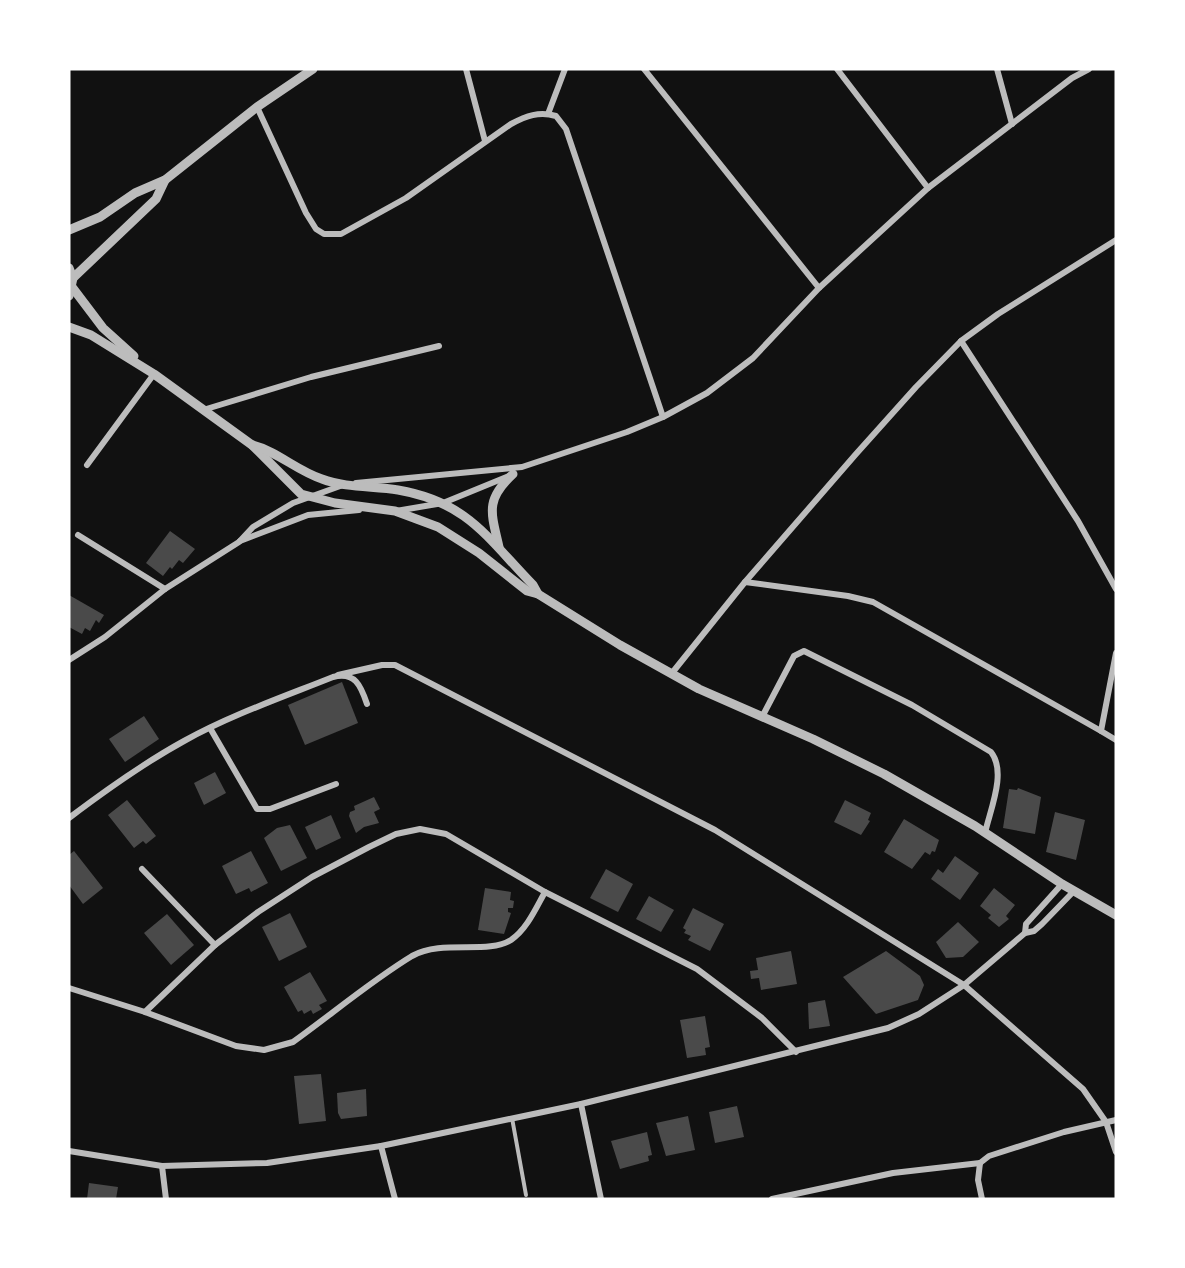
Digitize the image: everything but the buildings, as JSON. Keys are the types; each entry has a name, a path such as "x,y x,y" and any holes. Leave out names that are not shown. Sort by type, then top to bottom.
{"street":[{"path":"69,230 100,217 135,193 165,180 257,107 313,69"},
{"path":"466,69 485,141"},
{"path":"548,114 565,69"},
{"path":"644,69 819,288"},
{"path":"837,69 928,188"},
{"path":"997,69 1012,124"},
{"path":"239,542 253,528 307,497 344,485 522,467 663,417 707,393 753,358 819,288 928,188 1072,78 1089,69"},
{"path":"257,107 306,213 316,229 333,235 349,230 406,198 485,141 528,116 548,114 556,116 566,129 663,417"},
{"path":"71,287 156,199 165,180"},
{"path":"672,673 745,582 916,387 961,341 998,314 1116,240"},
{"path":"69,268 71,287 103,328 141,365"},
{"path":"69,327 92,336 154,374 252,445 289,484 307,497 395,511 453,535 527,591 538,594 620,645 715,697 884,774 985,833 1062,884 1116,915"},
{"path":"961,341 1078,520 1116,589"},
{"path":"203,410 311,377 439,346"},
{"path":"87,465 154,374"},
{"path":"252,445 263,448 311,476 344,485 400,491 442,503 477,524 538,594"},
{"path":"500,549 491,506 500,487 522,467"},
{"path":"69,660 105,637 165,589 239,542 315,513 362,510 395,511 442,503 513,474"},
{"path":"78,535 165,589"},
{"path":"745,582 848,596 873,602 1116,740"},
{"path":"762,717 794,656 804,651 912,705 991,752 996,758 998,771 985,833"},
{"path":"1101,732 1116,653"},
{"path":"69,818 111,786 184,741 210,728 338,675 382,665 394,665 715,830 964,984 1083,1089 1106,1122 1116,1152"},
{"path":"338,675 353,678 360,685 367,704"},
{"path":"210,728 257,809 270,809 336,784"},
{"path":"145,1012 215,945 258,912 312,877 396,834 420,829 446,834 545,892 697,969 748,1007 796,1052"},
{"path":"142,869 215,945"},
{"path":"1024,933 1026,924 1062,884"},
{"path":"69,1151 162,1166 267,1163 381,1146 580,1104 796,1052 888,1028 920,1014 964,984 1024,933 1034,931 1074,891"},
{"path":"69,988 145,1012 236,1047 264,1050 277,1048 292,1042 423,951 459,946 498,945 510,941 527,923 545,892"},
{"path":"580,1104 601,1199"},
{"path":"772,1199 893,1173 980,1163 1002,1151 1116,1120"},
{"path":"381,1146 395,1199"},
{"path":"980,1163 978,1180 982,1199"},
{"path":"162,1166 166,1199"}],"lane":[{"path":"512,1118 526,1195"}]}
